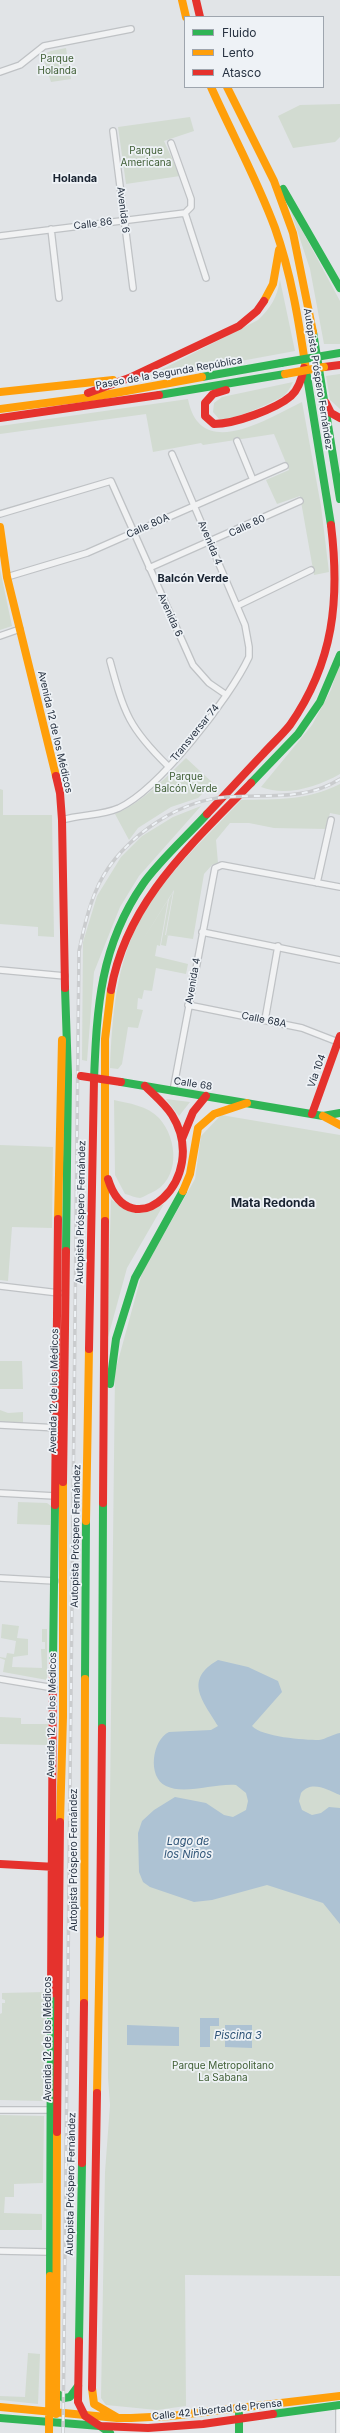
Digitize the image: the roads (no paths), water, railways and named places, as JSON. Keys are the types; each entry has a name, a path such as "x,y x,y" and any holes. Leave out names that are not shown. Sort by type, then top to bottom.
{"main road":[{"path":"182,0 186,16"},
{"path":"196,0 200,16"},
{"name":"Autopista Próspero Fernández","path":"85,2416 79,2405 78,2386 83,2076 85,1615 93,1100 99,989 115,933 143,883 289,726 311,692 324,663 337,609 338,569 297,312 280,244 259,188 211,88"},
{"name":"Autopista Próspero Fernández","path":"228,88 281,199 293,233 302,268 340,498"},
{"path":"251,134 340,288"},
{"path":"68,401 129,378 240,326 252,317 270,293 277,273 280,244"},
{"name":"Paseo de la Segunda República","path":"0,409 68,401 340,353"},
{"path":"284,374 213,394 204,403 205,416 214,424 220,425 278,404 296,390 305,364"},
{"name":"Paseo de la Segunda República","path":"0,418 99,405 340,365"},
{"path":"324,367 340,369"},
{"path":"319,375 327,407 331,413 340,418"},
{"path":"0,392 129,378"},
{"name":"Avenida 12 de los Médicos","path":"0,527 7,577 55,768 62,820 65,1017 59,1428 63,1717 54,1867"},
{"path":"118,2418 98,2408 92,2395 99,2104 107,1006 116,965 130,925 153,888 172,864 298,734 320,702 340,655"},
{"name":"Avenida 12 de los Médicos","path":"64,1075 60,1060 65,1017"},
{"name":"Vía 104","path":"312,1114 339,1039"},
{"name":"Calle 68","path":"64,1075 121,1082 312,1114 323,1116 340,1125"},
{"path":"105,1135 111,1189 121,1202 139,1208 148,1208 158,1204 174,1186 181,1167 181,1141 179,1130 169,1110 146,1086"},
{"path":"181,1141 188,1121 206,1096"},
{"path":"103,1456 116,1340 136,1278 148,1252 184,1190 190,1174 198,1128 214,1114 248,1103"},
{"name":"Calle 68","path":"323,1116 340,1113"},
{"name":"Avenida 12 de los Médicos","path":"53,2414 56,2393 54,2110 55,1496 59,1428"},
{"path":"85,1615 89,1608 96,1611 97,1644 102,1658"},
{"path":"0,1864 54,1867"},
{"path":"83,2076 87,2109 93,2111 99,2104"},
{"name":"Avenida 12 de los Médicos","path":"53,2414 48,2252 54,2110"},
{"path":"56,2393 64,2398 70,2398 76,2393 78,2386"},
{"name":"Calle 42 Libertad de Prensa","path":"0,2407 53,2414 118,2418 170,2416 340,2396"},
{"name":"Calle 42 Libertad de Prensa","path":"0,2418 157,2431 339,2405"},
{"path":"238,2408 240,2433"},
{"path":"49,2433 49,2422 53,2414"},
{"path":"85,2416 110,2433"},
{"path":"157,2431 170,2416"}],"street":[{"path":"0,72 20,65 44,46 131,29"},
{"name":"Avenida 6","path":"113,131 132,288"},
{"path":"171,143 191,199 191,207 186,213 206,278"},
{"name":"Calle 86","path":"0,236 186,213"},
{"path":"51,229 59,298"},
{"path":"236,442 253,480"},
{"name":"Avenida 4","path":"172,454 237,606 248,635 249,657"},
{"name":"Calle 80A","path":"7,577 69,560 285,466"},
{"name":"Avenida 6","path":"0,514 111,481 193,665 209,683 225,694"},
{"name":"Calle 80","path":"149,568 210,543 300,501"},
{"path":"237,606 311,570"},
{"path":"0,636 20,629"},
{"name":"Transversar 74","path":"62,820 97,814 119,808 141,793 168,766 202,728 249,657"},
{"path":"110,661 128,718 136,732 168,766"},
{"path":"331,820 317,883 340,887"},
{"name":"Avenida 4","path":"173,1091 213,871 222,865 317,883"},
{"path":"202,932 278,946 340,960"},
{"path":"265,1020 278,946"},
{"path":"0,970 64,976"},
{"name":"Calle 68A","path":"188,1005 311,1030 339,1039"},
{"path":"0,1286 61,1294"},
{"path":"0,1425 59,1428"},
{"path":"0,1493 55,1496"},
{"path":"0,1578 55,1581"},
{"path":"0,1679 54,1688"},
{"path":"0,2110 54,2110"},
{"path":"0,2250 48,2252"},
{"path":"339,2405 339,2433"}],"water":[{"name":"Lago de los Niños","path":"218,1660 248,1667 278,1681 282,1692 252,1726 257,1730 284,1737 312,1740 319,1740 340,1733 340,1795 320,1787 310,1787 301,1793 299,1801 302,1810 312,1815 321,1813 329,1807 340,1808 340,1924 323,1903 267,1885 212,1900 194,1902 150,1887 143,1882 139,1872 138,1833 142,1821 154,1810 175,1797 206,1803 224,1815 233,1817 246,1810 248,1801 246,1793 236,1785 191,1789 173,1788 166,1786 160,1781 156,1775 154,1767 154,1759 159,1743 163,1736 169,1732 211,1730 218,1726 202,1699 199,1691 199,1683 201,1675 207,1668"},
{"path":"200,2018 219,2018 219,2026 210,2026 210,2047 200,2047"},
{"path":"127,2025 179,2027 179,2046 127,2045"},
{"name":"Piscina 3","path":"225,2025 252,2025 252,2048 225,2047"}],"railway":[{"path":"63,2433 79,951 90,907 104,875 116,858 131,842 167,816 187,806 207,800 227,797 300,794 327,786 340,779"}],"district":[{"name":"Holanda","path":"75,179"},
{"name":"Balcón Verde","path":"193,579"},
{"name":"Mata Redonda","path":"273,1203"}],"park label":[{"name":"Parque Holanda","path":"57,64"},
{"name":"Parque Americana","path":"146,156"},
{"name":"Parque Balcón Verde","path":"186,782"},
{"name":"Parque Metropolitano La Sabana","path":"223,2072"}]}
